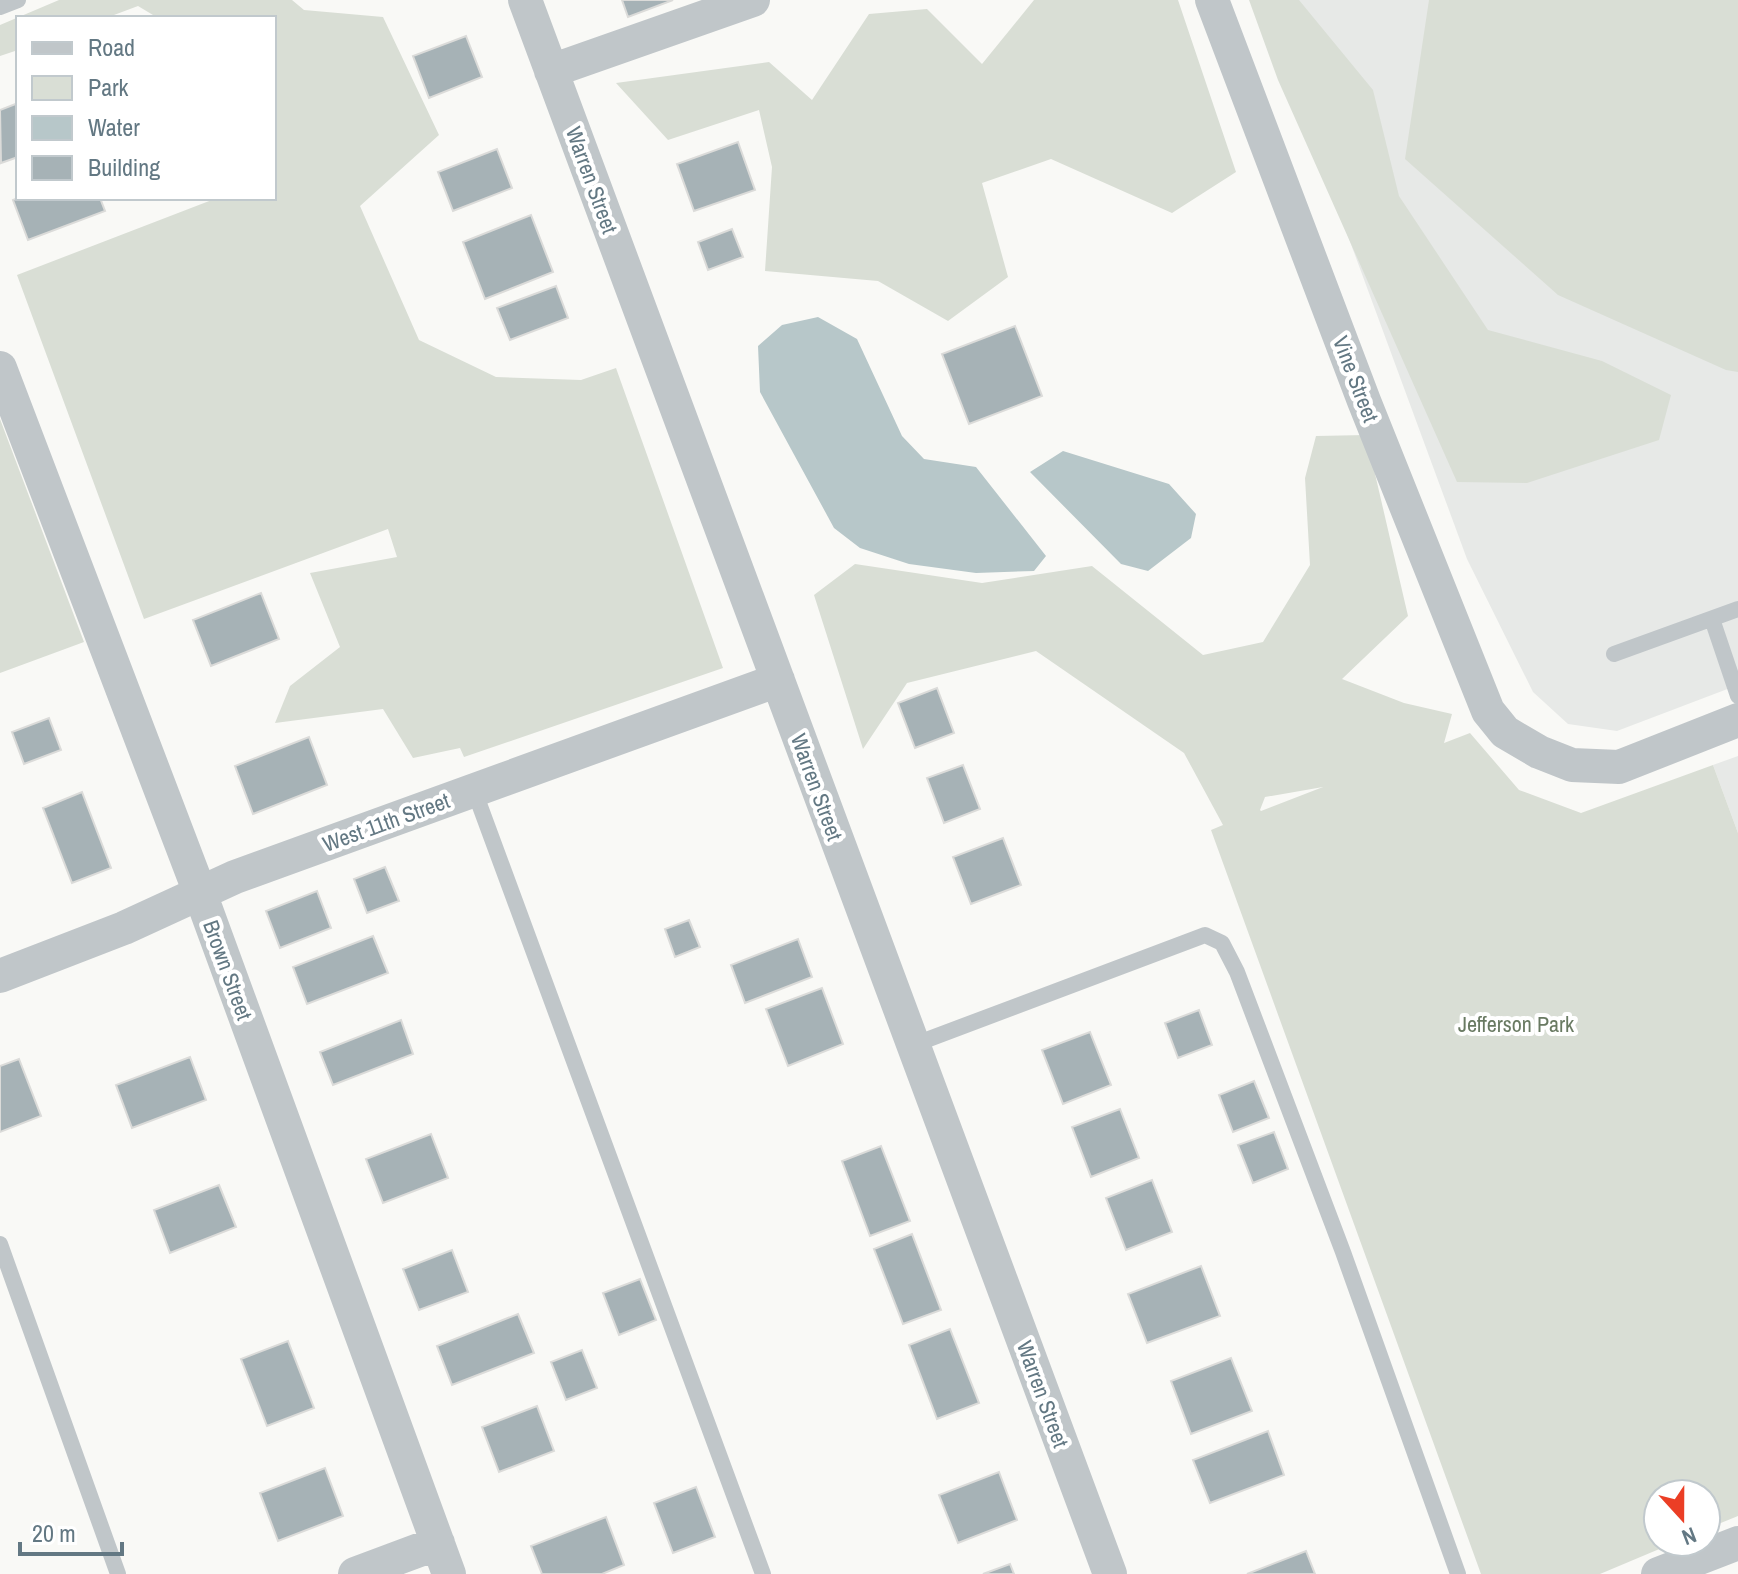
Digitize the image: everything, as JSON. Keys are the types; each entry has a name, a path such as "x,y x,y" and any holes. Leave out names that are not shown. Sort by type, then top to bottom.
{"street":[{"name":"Warren Street","path":"525,0 1110,1574"},
{"path":"551,71 753,0"},
{"name":"Vine Street","path":"1212,0 1364,401 1488,711 1505,732 1572,765 1619,767 1738,720"},
{"name":"Brown Street","path":"0,368 200,893 444,1558"},
{"name":"West 11th Street","path":"0,976 124,928 235,877 778,680"},
{"path":"1658,1574 1738,1543"},
{"path":"355,1574 444,1558"}],"lane":[{"path":"0,7 18,0"},
{"path":"1614,654 1738,609"},
{"path":"1712,619 1738,696"},
{"path":"474,790 763,1574"},
{"path":"913,1045 1205,935 1222,943 1237,972 1337,1237 1458,1574"},
{"path":"0,1244 118,1574"}],"shaded area":[{"path":"1261,0 1738,0 1738,685 1617,731 1568,724 1533,692 1467,559"},
{"path":"1738,756 1738,833 1713,765"}],"green space":[{"path":"59,0 292,0 304,10 383,17 439,135 360,206 419,340 496,377 581,380 616,368 723,668 464,757 460,748 413,758 383,709 275,723 290,686 340,647 310,573 397,557 388,529 144,619 17,275 212,200 276,200 276,16 155,16 138,6 111,16 21,16"},
{"path":"1034,0 1178,0 1236,172 1172,213 1051,159 982,183 1008,277 948,321 878,281 765,271 772,167 759,110 668,140 616,83 769,62 812,100 869,14 927,9 982,64"},
{"path":"1249,0 1299,0 1373,90 1399,196 1488,330 1602,361 1671,395 1659,440 1527,483 1457,482 1278,80"},
{"path":"1429,0 1738,0 1738,372 1726,370 1558,295 1405,159"},
{"path":"16,18 16,51 0,56 0,25"},
{"path":"0,419 84,642 0,673"},
{"name":"Jefferson Park","path":"1366,435 1408,616 1342,679 1404,703 1452,714 1444,743 1470,733 1519,790 1581,813 1713,765 1738,833 1738,1516 1722,1522 1722,1478 1642,1478 1642,1556 1600,1574 1481,1574 1211,830 1223,825 1184,753 1036,651 907,683 863,749 814,595 855,564 982,583 1092,566 1203,655 1263,642 1310,565 1305,478 1316,436","holes":["1323,787 1261,811 1265,797"]}],"water":[{"path":"818,317 857,339 902,436 924,459 976,467 1046,556 1034,571 976,573 909,564 860,548 834,528 760,392 758,346 782,325"},
{"path":"1063,451 1169,484 1196,514 1191,538 1148,571 1121,564 1030,472"}],"building":[{"path":"622,0 673,0 628,17"},
{"path":"466,36 482,77 429,98 413,56"},
{"path":"16,104 16,158 1,163 0,110"},
{"path":"738,142 755,190 694,211 677,164"},
{"path":"497,149 512,188 453,211 438,172"},
{"path":"13,200 101,200 105,211 28,240"},
{"path":"531,215 553,272 485,299 463,242"},
{"path":"732,229 743,257 708,270 698,242"},
{"path":"556,286 568,318 510,340 497,308"},
{"path":"1015,326 1042,396 969,424 942,354"},
{"path":"261,593 279,639 211,666 193,620"},
{"path":"937,688 954,733 915,748 898,703"},
{"path":"49,718 61,750 24,764 12,732"},
{"path":"309,737 327,785 253,814 235,766"},
{"path":"963,765 980,809 944,823 927,778"},
{"path":"82,792 111,868 72,883 43,808"},
{"path":"1003,838 1021,885 971,904 953,857"},
{"path":"385,867 399,901 367,913 354,879"},
{"path":"317,891 331,928 280,948 266,911"},
{"path":"689,920 700,947 675,957 665,929"},
{"path":"373,936 388,973 307,1004 293,967"},
{"path":"798,939 812,977 745,1003 731,965"},
{"path":"822,988 843,1044 788,1066 766,1009"},
{"path":"1199,1010 1212,1045 1178,1058 1165,1023"},
{"path":"401,1020 413,1054 333,1085 320,1052"},
{"path":"1090,1032 1111,1085 1063,1104 1042,1050"},
{"path":"190,1057 206,1100 132,1128 116,1085"},
{"path":"19,1059 41,1116 0,1132 0,1066"},
{"path":"1254,1081 1269,1118 1233,1132 1219,1095"},
{"path":"1120,1109 1139,1158 1091,1177 1072,1127"},
{"path":"1274,1132 1288,1169 1253,1183 1238,1145"},
{"path":"431,1134 448,1178 383,1203 366,1159"},
{"path":"881,1146 910,1221 870,1236 842,1161"},
{"path":"1152,1180 1172,1232 1126,1250 1106,1198"},
{"path":"219,1185 236,1227 170,1253 154,1210"},
{"path":"912,1234 941,1310 903,1324 874,1249"},
{"path":"452,1250 468,1292 419,1310 403,1269"},
{"path":"1201,1266 1220,1316 1147,1343 1128,1294"},
{"path":"640,1279 656,1320 619,1335 603,1293"},
{"path":"518,1314 534,1353 452,1385 437,1346"},
{"path":"950,1329 979,1403 937,1419 909,1345"},
{"path":"288,1341 314,1408 267,1426 241,1359"},
{"path":"582,1350 597,1388 566,1400 551,1362"},
{"path":"1231,1358 1252,1411 1191,1434 1171,1381"},
{"path":"537,1406 554,1451 499,1472 482,1427"},
{"path":"1268,1431 1284,1475 1210,1503 1193,1460"},
{"path":"325,1468 343,1516 278,1541 260,1493"},
{"path":"999,1472 1017,1520 958,1543 939,1495"},
{"path":"696,1487 715,1537 673,1553 654,1503"},
{"path":"606,1517 624,1565 602,1574 542,1574 531,1546"},
{"path":"1306,1551 1315,1574 1247,1574"},
{"path":"1010,1564 1014,1574 983,1574"}]}
